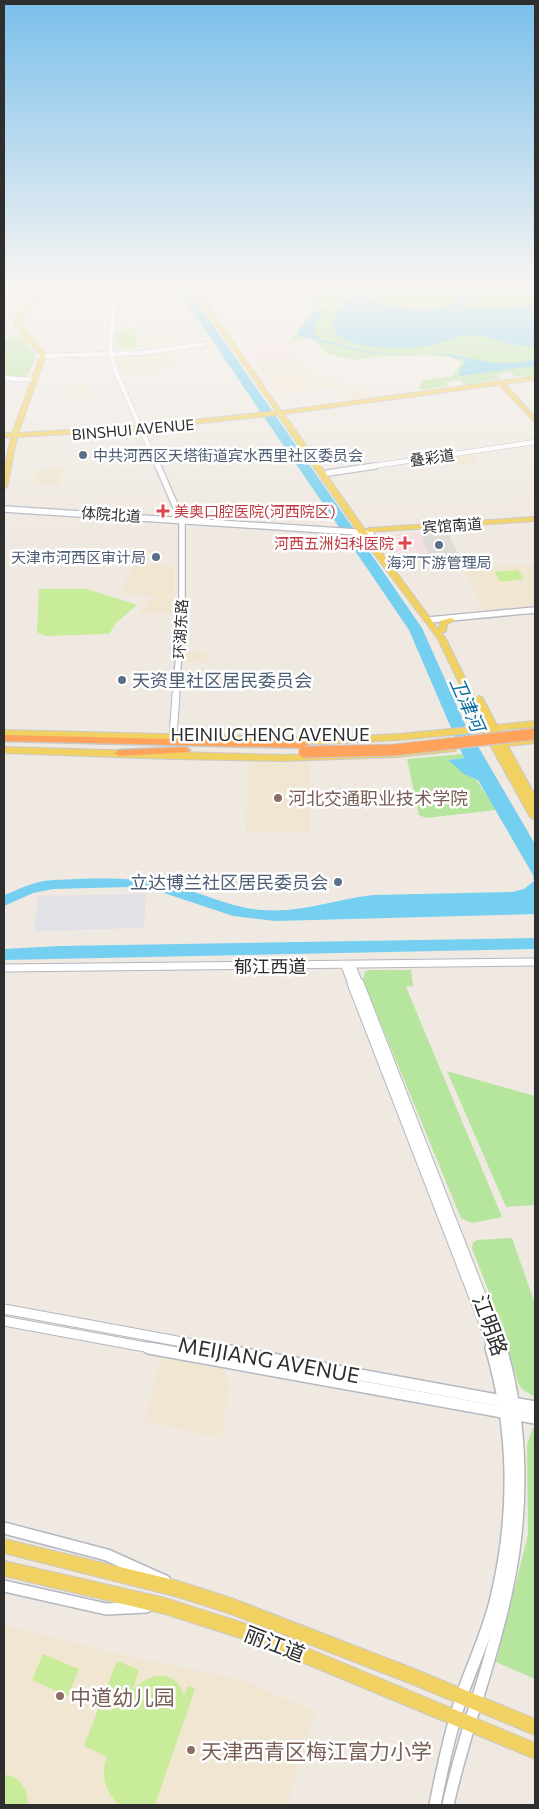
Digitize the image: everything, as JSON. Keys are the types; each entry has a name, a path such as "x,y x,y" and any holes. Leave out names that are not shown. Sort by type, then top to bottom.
{"highway":[{"name":"HEINIUCHENG AVENUE","path":"4,738 304,749 535,729"},
{"path":"39,734 112,741"},
{"name":"HEINIUCHENG AVENUE","path":"4,745 185,750 394,750 535,734"},
{"path":"119,753 185,750"}],"main road":[{"path":"4,468 12,436 36,370"},
{"path":"252,370 366,532 436,624 535,817"},
{"path":"254,370 282,413 328,472 366,532"},
{"name":"BINSHUI AVENUE","path":"12,436 142,428 261,416 535,379"},
{"path":"503,383 535,415"},
{"path":"503,383 535,420"},
{"path":"4,487 12,436"},
{"name":"宾馆南道","path":"366,532 535,521"},
{"path":"436,624 444,623 450,619"},
{"path":"472,730 480,725 485,717"},
{"path":"4,750 264,759 356,758 402,755 478,746 493,735 535,724"},
{"path":"472,730 493,735 535,740"},
{"name":"HEINIUCHENG AVENUE","path":"4,733 291,741 399,738 472,730"},
{"path":"493,735 535,803"},
{"path":"399,738 402,755"},
{"name":"丽江道","path":"4,1546 178,1589 261,1617 535,1727"},
{"name":"丽江道","path":"4,1568 165,1606 256,1634 535,1751"}],"street":[{"path":"116,370 181,520"},
{"path":"4,378 33,380"},
{"name":"叠彩道","path":"328,472 535,442"},
{"path":"4,508 366,532"},
{"name":"环湖东路","path":"173,737 182,603 181,520"},
{"path":"450,619 535,611"},
{"name":"郁江西道","path":"4,968 348,966 535,962"},
{"name":"江明路","path":"348,966 502,1349 520,1468 515,1547 500,1616 468,1699 462,1721"},
{"name":"MEIJIANG AVENUE","path":"4,1309 510,1408 535,1418"},
{"name":"MEIJIANG AVENUE","path":"4,1321 510,1408 535,1407"},
{"path":"4,1528 97,1552 142,1567 178,1589"},
{"path":"4,1586 106,1609 165,1606"},
{"path":"435,1805 462,1721"},
{"path":"448,1805 462,1721"}],"shaded area":[{"path":"121,370 162,370 123,375"},
{"path":"261,370 309,370 315,378 362,387 373,396 351,399 342,387 279,394"},
{"path":"67,384 91,384 90,391 87,394 66,395"},
{"path":"473,452 478,464 460,466 452,456"},
{"path":"62,468 61,485 33,486 35,470"},
{"name":"海河下游管理局","path":"447,531 465,568 436,569 430,558 420,533"},
{"name":"河西五洲妇科医院","path":"420,533 430,558 420,558 416,550 392,552 383,535"},
{"path":"136,562 174,566 174,614 138,614 152,597 120,592"},
{"path":"535,564 535,606 483,611 465,568"},
{"path":"183,651 207,652 206,662 181,662"},
{"name":"河北交通职业技术学院","path":"248,762 310,763 310,832 246,833"},
{"path":"146,894 144,928 34,931 38,896"},
{"path":"161,1356 222,1369 227,1376 229,1386 221,1438 145,1421"},
{"name":"天津西青区梅江富力小学","path":"4,1625 116,1654 244,1680 315,1712 287,1805 4,1805"}],"green space":[{"path":"4,370 30,370 26,378 4,377"},
{"path":"456,370 535,370 535,375 504,377 514,376 510,372 497,375 500,379 464,384 460,380 446,382 449,386 421,390 419,387 423,380 451,377"},
{"path":"518,570 524,579 500,582 495,572"},
{"path":"39,589 87,589 137,605 116,623 109,634 45,636 37,632"},
{"path":"462,754 464,758 448,760 479,780 477,781 496,810 426,818 419,815 407,759"},
{"path":"368,970 411,970 413,986 406,987 502,1217 472,1223 461,1218 363,980 365,972"},
{"path":"447,1071 535,1096 535,1205 506,1207"},
{"path":"512,1238 535,1304 535,1397 522,1389 518,1383 500,1321 472,1248 473,1243 477,1240"},
{"path":"533,1428 535,1428 535,1679 496,1662 528,1535 527,1445"},
{"path":"43,1654 79,1669 68,1696 32,1680"},
{"path":"117,1661 139,1670 132,1691 145,1680 161,1676 175,1680 184,1696 188,1686 195,1689 155,1805 125,1805 117,1803 109,1793 105,1782 104,1770 107,1757 84,1746"},
{"path":"4,1775 19,1781 27,1794 28,1805 4,1805"}],"water":[{"path":"232,370 244,370 422,628 465,724 535,844 535,914 275,921 233,916 161,892 128,887 53,889 33,893 4,906 4,895 37,882 48,880 143,880 182,888 241,907 262,910 306,908 374,895 512,892 524,889 534,881 533,875 478,780 464,774 448,760 464,758 409,630"},
{"path":"460,370 501,370 459,376"},
{"path":"535,938 535,949 4,960 4,949 60,946"}],"place":[{"name":"中共河西区天塔街道宾水西里社区委员会","path":"83,455"},
{"name":"美奥口腔医院(河西院区)","path":"163,511"},
{"name":"河西五洲妇科医院","path":"405,543"},
{"name":"海河下游管理局","path":"439,545"},
{"name":"天津市河西区审计局","path":"156,557"},
{"name":"天资里社区居民委员会","path":"122,680"},
{"name":"河北交通职业技术学院","path":"278,798"},
{"name":"立达博兰社区居民委员会","path":"338,882"},
{"name":"中道幼儿园","path":"60,1696"},
{"name":"天津西青区梅江富力小学","path":"191,1750"}],"water label":[{"name":"卫津河","path":"468,704"}]}
